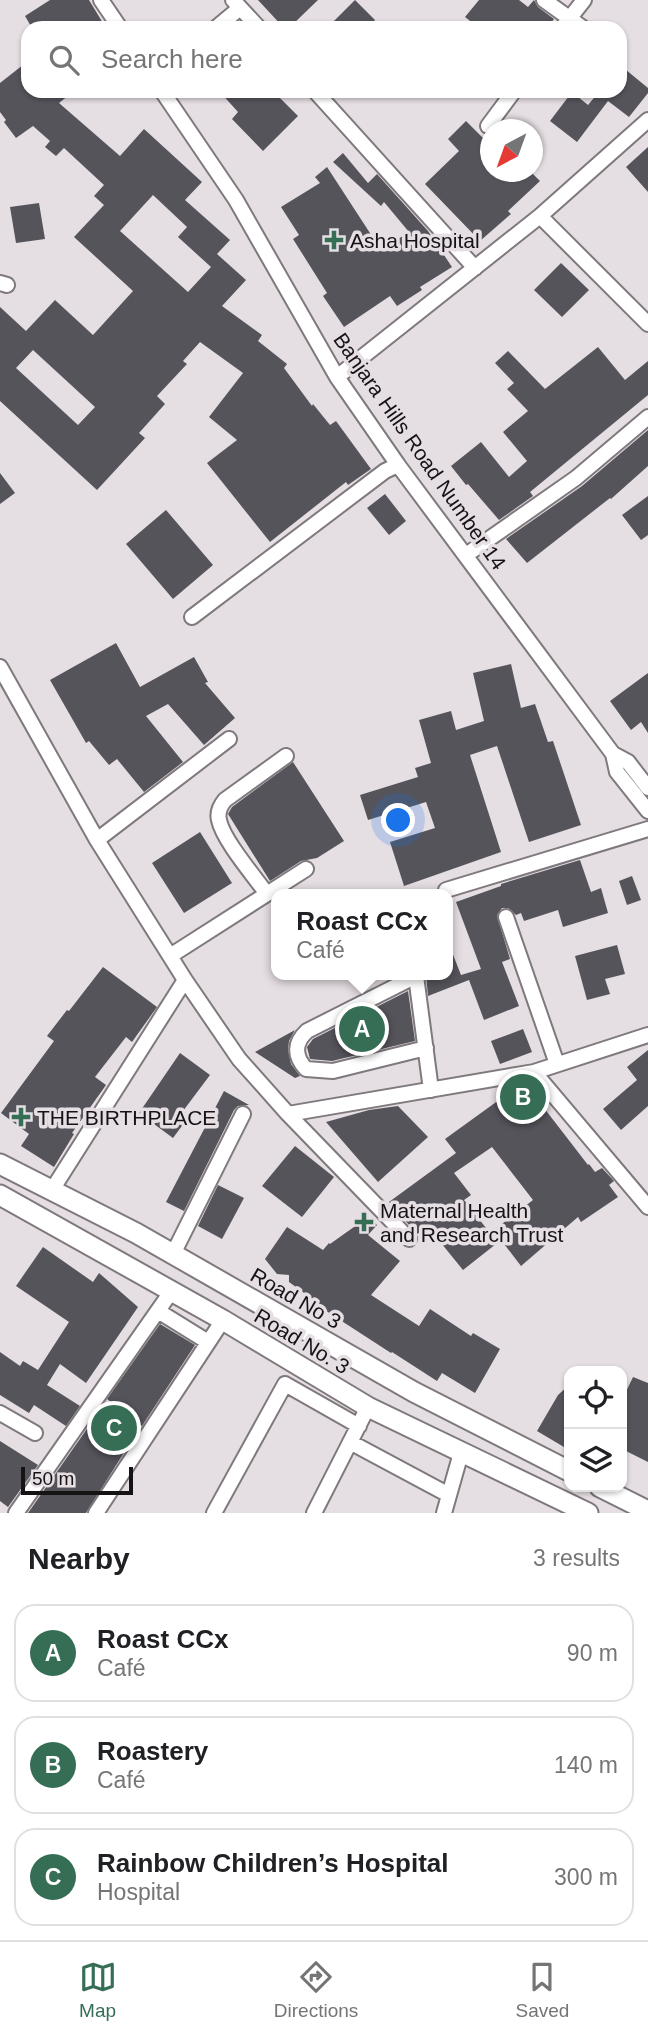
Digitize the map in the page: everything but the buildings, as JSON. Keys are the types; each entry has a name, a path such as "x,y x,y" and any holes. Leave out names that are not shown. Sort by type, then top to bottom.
{"main road":[{"name":"Road No 3","path":"0,1164 173,1254 414,1392 564,1468"},
{"name":"Road No. 3","path":"0,1195 214,1315 368,1407 588,1513"},
{"path":"610,1492 648,1511"}],"street":[{"path":"101,0 115,21"},
{"path":"544,0 564,21"},
{"path":"568,21 584,0"},
{"path":"222,21 237,4 253,21"},
{"name":"Banjara Hills Road Number 14","path":"167,98 236,200 337,377 398,465 614,754 628,762 646,781"},
{"path":"322,98 475,268"},
{"path":"493,119 509,98"},
{"path":"337,377 540,216 648,120"},
{"path":"540,216 648,324"},
{"path":"466,555 576,478 648,417"},
{"path":"192,617 385,471 398,465"},
{"path":"0,667 97,840 185,980 239,1059 288,1114 409,1239"},
{"path":"97,840 229,738"},
{"name":"Banjara Hills Road Number 14","path":"614,754 617,772 648,811"},
{"path":"267,894 223,831 218,818 219,810 225,800 286,756"},
{"path":"449,889 648,829"},
{"path":"275,889 306,869"},
{"path":"170,956 271,891"},
{"path":"506,917 557,1064"},
{"path":"52,1190 185,980"},
{"path":"408,980 307,1031 300,1038 297,1054 306,1069 333,1071 426,1048"},
{"path":"417,980 431,1090"},
{"path":"288,1114 534,1072 648,1035"},
{"path":"534,1072 599,1149 645,1197"},
{"path":"173,1254 243,1114"},
{"path":"16,1513 171,1292"},
{"path":"158,1311 208,1342"},
{"path":"192,1332 214,1315"},
{"path":"96,1513 208,1342 214,1315"},
{"path":"214,1513 295,1363"},
{"path":"285,1384 359,1426"},
{"path":"314,1513 368,1407"},
{"path":"0,1413 35,1433"},
{"path":"350,1442 449,1495"},
{"path":"444,1513 461,1453"}],"place":[{"name":"Asha Hospital","path":"334,240"},
{"name":"Roast CCx","path":"362,1029"},
{"name":"Roastery","path":"523,1097"},
{"name":"THE BIRTHPLACE","path":"21,1117"},
{"name":"Maternal Health and Research Trust","path":"364,1222"},
{"name":"Rainbow Children’s Hospital","path":"114,1428"}]}
